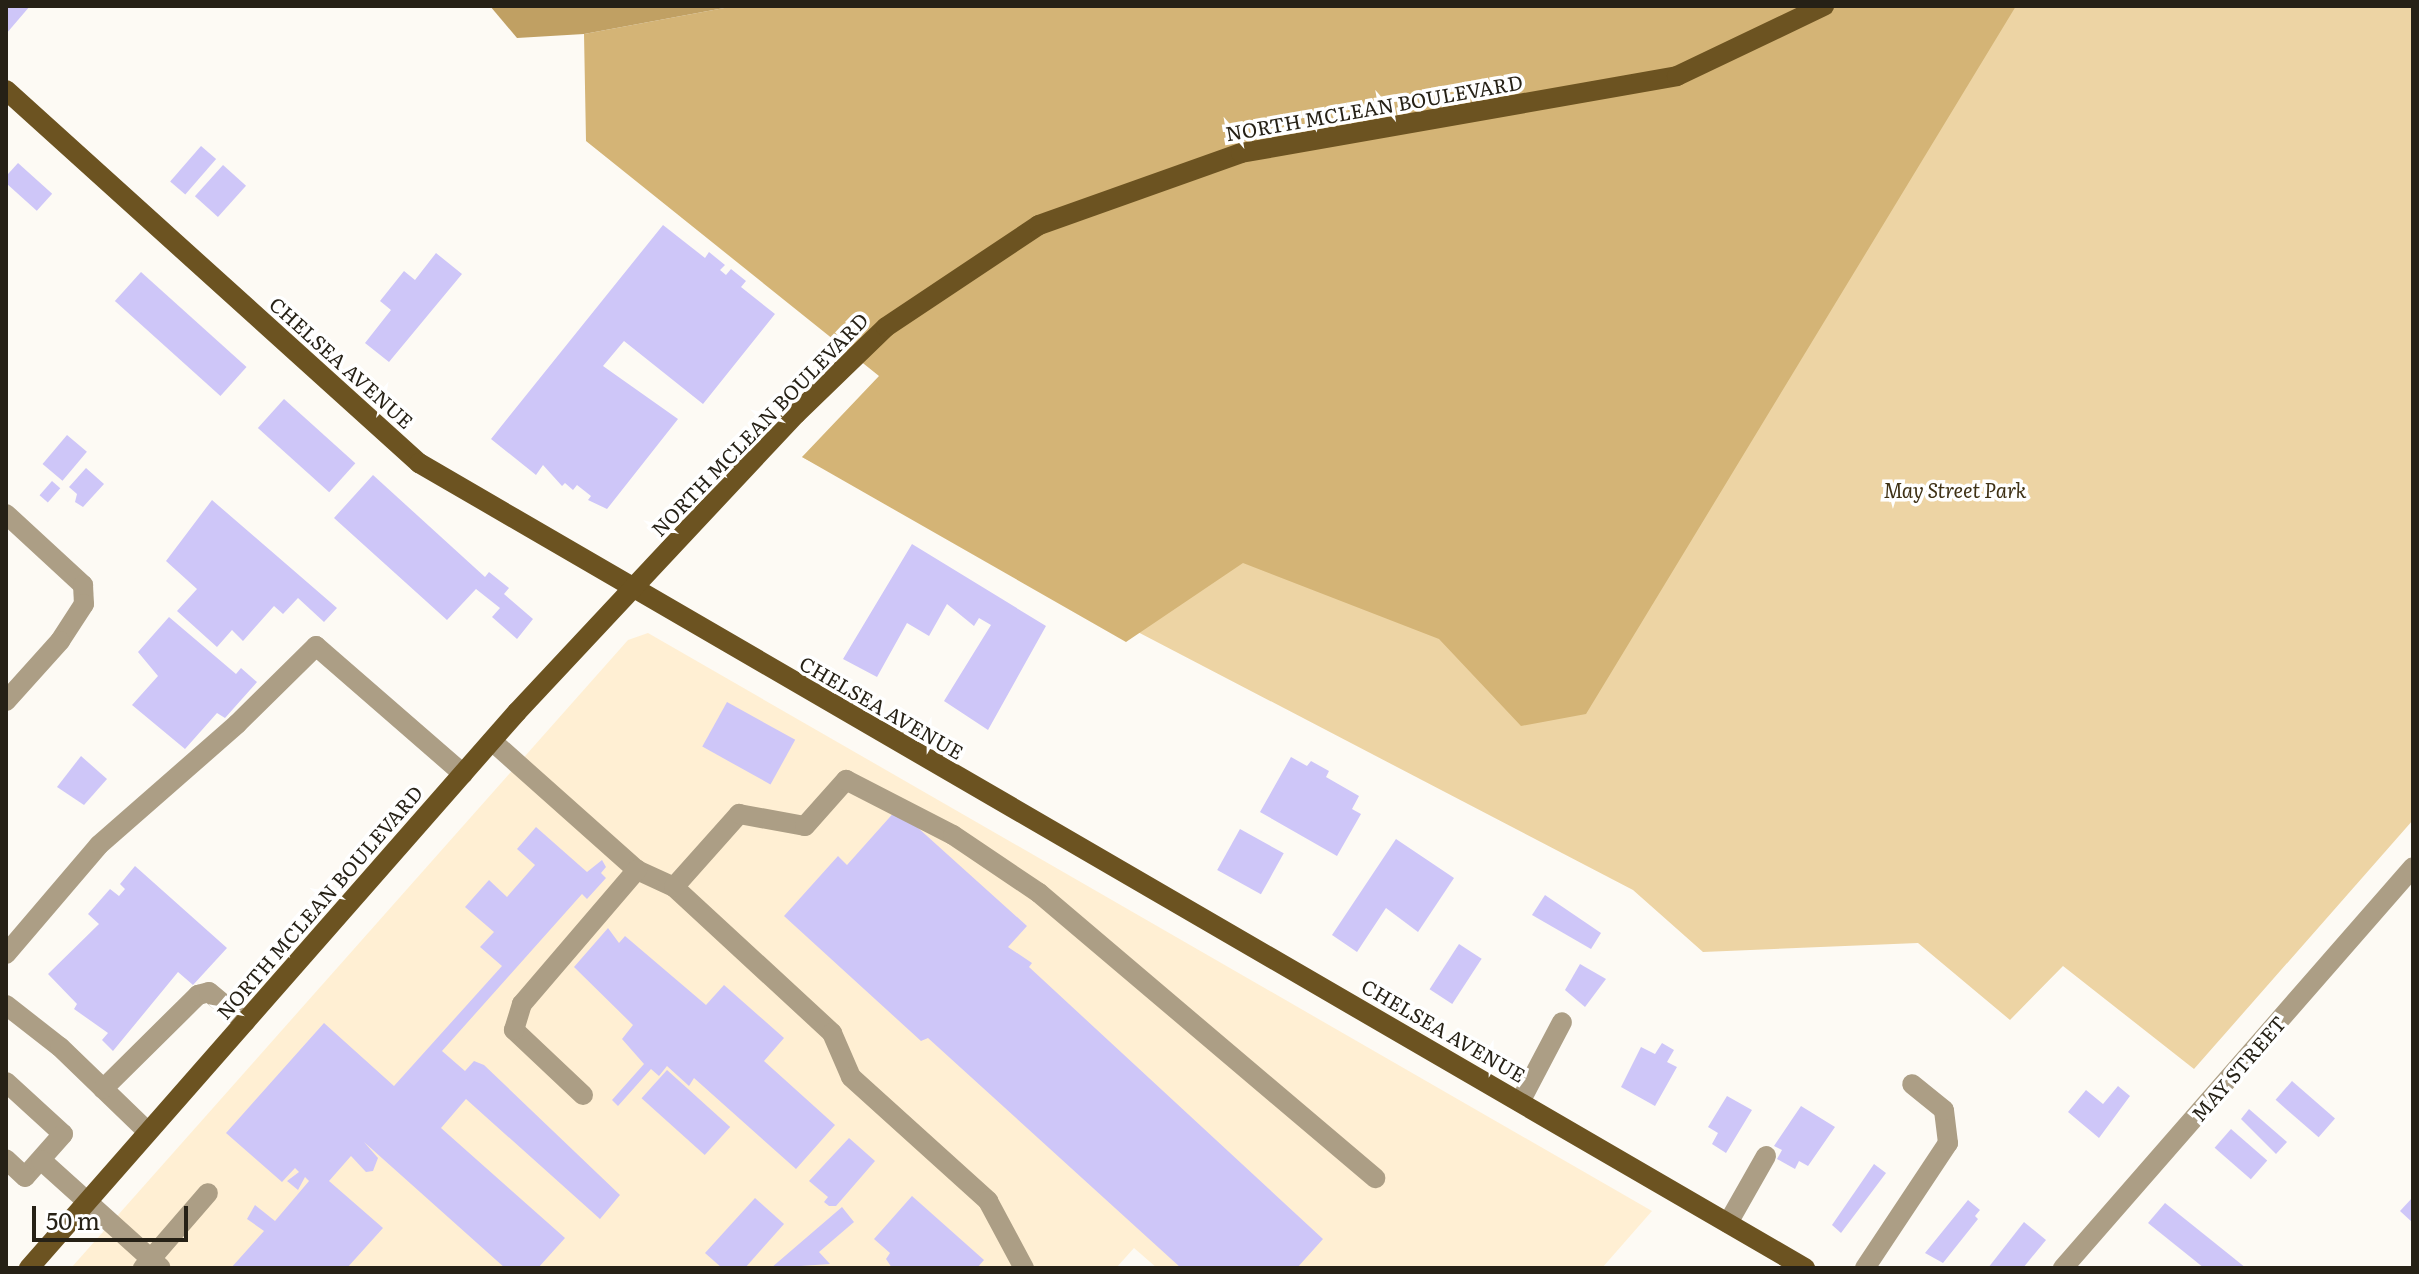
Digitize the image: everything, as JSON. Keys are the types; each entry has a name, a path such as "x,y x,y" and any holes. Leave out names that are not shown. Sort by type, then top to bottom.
{"main road":[{"name":"NORTH MCLEAN BOULEVARD","path":"29,1268 492,741 796,414 886,327 1039,225 1241,153 1677,76 1824,6"},
{"name":"CHELSEA AVENUE","path":"6,90 419,463 631,591 1805,1268"}],"street":[{"path":"6,514 83,585 84,604 6,701"},
{"path":"6,954 99,845 237,724 316,646 463,774"},
{"path":"492,741 637,870 674,887 832,1033 851,1077 988,1201 1024,1268"},
{"path":"674,887 739,814 805,826 846,780 953,835 1039,893 1375,1178"},
{"name":"MAY STREET","path":"2073,1265 2413,867"},
{"path":"583,1095 514,1030 522,1004 637,870"},
{"path":"103,1089 198,995 209,992 245,1022"},
{"path":"6,1005 148,1132"},
{"path":"1520,1102 1562,1022"},
{"path":"6,1082 63,1134 25,1177 6,1159"},
{"path":"1865,1268 1948,1143 1944,1110 1912,1084"},
{"path":"1728,1223 1766,1156"},
{"path":"41,1160 152,1265 208,1193"}],"shaded area":[{"path":"490,6 735,6 584,34 517,38"},
{"path":"735,6 2016,6 1586,714 1521,726 1439,639 1243,563 1126,642 802,457 879,376 586,141 584,34"},
{"path":"648,633 1652,1211 1602,1268 1157,1268 1134,1248 1116,1268 71,1268 628,640"}],"green space":[{"name":"May Street Park","path":"1885,6 2413,6 2413,820 2194,1069 2063,966 2010,1020 1918,943 1703,952 1633,890 802,457"}],"building":[{"path":"6,6 30,6 6,34"},
{"path":"201,146 216,159 185,195 170,181"},
{"path":"18,163 52,194 37,211 6,183 6,176"},
{"path":"223,165 246,186 218,217 195,196"},
{"path":"663,225 705,258 709,252 725,265 720,270 726,275 731,269 746,281 741,287 775,314 703,404 624,341 603,366 678,419 607,509 588,500 591,496 577,485 573,490 565,483 562,486 543,465 536,475 491,439"},
{"path":"436,253 462,274 389,362 365,343 391,310 380,301 404,271 415,280"},
{"path":"141,272 247,367 220,396 115,301"},
{"path":"284,399 355,463 329,492 258,428"},
{"path":"67,435 87,452 62,481 43,464"},
{"path":"86,468 104,484 83,507 75,502 77,494 69,487"},
{"path":"373,475 485,577 489,572 509,588 504,594 533,619 517,639 492,617 500,608 476,589 447,620 334,518"},
{"path":"52,481 60,488 48,503 40,495"},
{"path":"212,500 337,608 324,622 298,598 283,614 274,606 243,641 232,630 217,647 177,611 197,589 166,561"},
{"path":"912,544 1046,626 988,730 944,701 991,625 979,618 974,626 947,604 929,636 907,623 877,677 843,659"},
{"path":"169,617 236,674 241,668 257,682 225,718 217,713 185,749 132,705 158,676 138,652"},
{"path":"727,702 795,740 770,784 702,747"},
{"path":"81,756 107,779 84,805 57,787"},
{"path":"1291,757 1307,766 1311,761 1329,771 1326,777 1359,796 1352,809 1361,814 1337,856 1260,812"},
{"path":"897,809 1027,926 1008,947 1032,963 1029,967 1323,1239 1297,1268 1181,1268 928,1038 921,1041 784,916 838,856 847,865"},
{"path":"536,827 587,872 602,860 606,867 601,873 606,878 587,899 582,894 442,1051 465,1071 474,1061 484,1065 620,1195 600,1219 466,1099 441,1128 565,1238 538,1268 505,1268 364,1142 378,1158 373,1171 366,1172 351,1156 329,1181 383,1228 347,1268 231,1268 264,1231 247,1219 255,1205 275,1221 309,1181 305,1177 298,1190 287,1181 299,1172 295,1168 282,1182 226,1133 324,1023 394,1086 502,966 480,947 494,932 465,907 489,880 507,897 535,865 517,849"},
{"path":"1240,829 1284,853 1261,894 1217,870"},
{"path":"1396,839 1454,878 1418,932 1386,908 1357,952 1332,935"},
{"path":"135,866 227,948 193,985 178,972 113,1051 102,1040 108,1033 74,1009 77,1004 48,974 99,924 88,914 110,889 119,896 125,889 120,884"},
{"path":"1545,895 1601,933 1591,949 1532,915"},
{"path":"608,928 619,943 625,936 706,1005 724,985 784,1038 764,1061 835,1125 796,1169 694,1078 689,1086 667,1066 659,1076 651,1069 618,1106 612,1100 644,1064 622,1039 633,1025 574,967"},
{"path":"1459,944 1482,959 1452,1004 1430,989"},
{"path":"1580,964 1606,979 1585,1007 1565,990"},
{"path":"1662,1043 1674,1050 1667,1062 1677,1067 1655,1106 1621,1087 1641,1047 1655,1054"},
{"path":"667,1070 730,1127 705,1155 642,1098"},
{"path":"2292,1081 2335,1118 2319,1137 2276,1100"},
{"path":"2118,1086 2130,1096 2099,1138 2068,1112 2086,1090 2103,1104"},
{"path":"1727,1096 1752,1110 1726,1153 1712,1144 1718,1133 1708,1127"},
{"path":"1801,1106 1835,1127 1808,1166 1799,1161 1795,1169 1777,1159 1782,1150 1774,1146"},
{"path":"2249,1109 2287,1142 2276,1154 2241,1119"},
{"path":"2231,1129 2267,1160 2251,1179 2215,1148"},
{"path":"849,1138 875,1161 836,1206 829,1206 824,1202 828,1197 809,1181"},
{"path":"1874,1164 1886,1173 1841,1233 1832,1225"},
{"path":"912,1196 984,1260 977,1268 892,1268 886,1259 890,1253 874,1239"},
{"path":"2413,1197 2413,1223 2400,1211"},
{"path":"755,1198 784,1224 745,1268 722,1268 705,1253"},
{"path":"1968,1200 1980,1210 1975,1216 1978,1219 1943,1263 1925,1253"},
{"path":"2165,1203 2246,1268 2204,1268 2148,1223"},
{"path":"842,1207 854,1222 819,1252 830,1264 771,1268"},
{"path":"2024,1222 2046,1240 2023,1268 1988,1268"}]}
